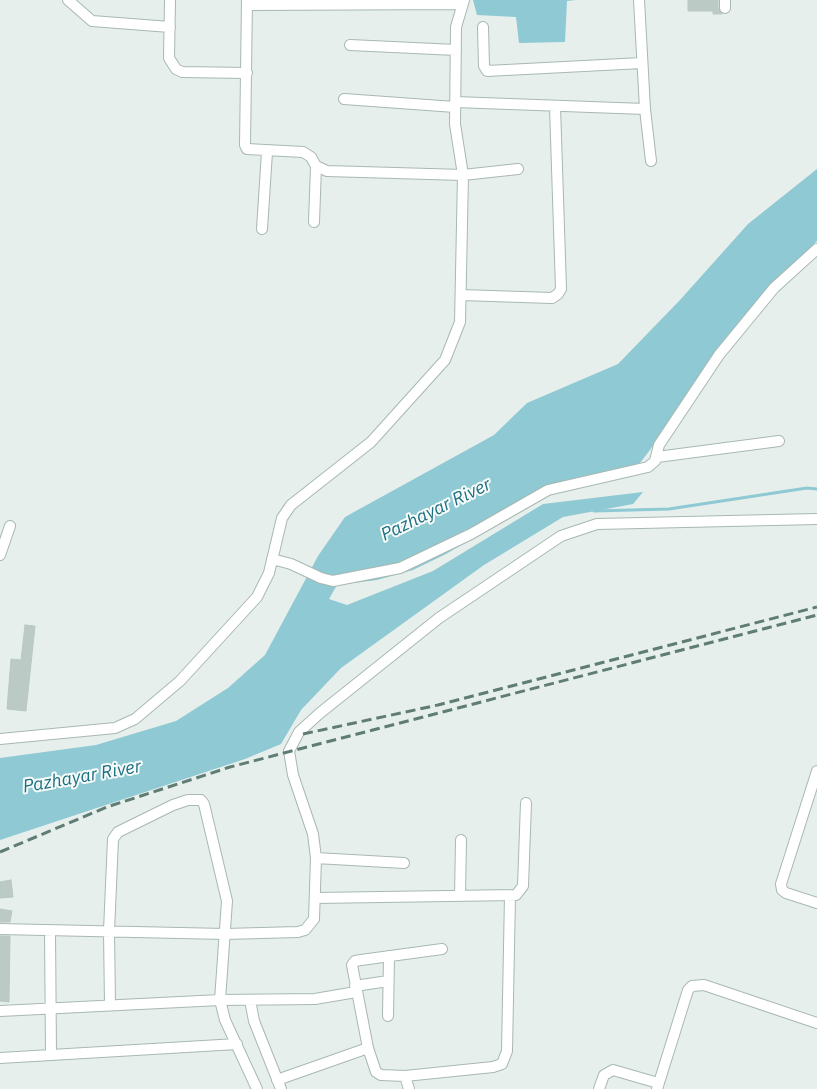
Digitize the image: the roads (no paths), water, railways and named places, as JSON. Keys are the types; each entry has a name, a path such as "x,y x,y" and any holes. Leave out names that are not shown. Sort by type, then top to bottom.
{"street":[{"path":"68,0 92,21 170,27"},
{"path":"170,0 169,58 176,69 182,72 247,73"},
{"path":"639,0 645,109 651,161"},
{"path":"0,739 115,728 135,719 180,681 257,597 269,573 282,518 291,505 371,442 445,360 460,322 463,176 455,124 455,105 456,27 463,2 247,2 245,145 247,149 252,151 303,152 311,157 316,166 314,222"},
{"path":"483,27 484,66 487,71 642,63"},
{"path":"350,44 456,50"},
{"path":"344,99 455,105 645,109"},
{"path":"461,295 552,298 561,289 555,106"},
{"path":"262,229 267,152"},
{"path":"316,166 327,171 463,176 518,169"},
{"path":"272,559 333,581 400,568 471,534 548,490 641,470 652,464 657,456 659,445 719,355 774,288 817,250"},
{"path":"657,456 780,441"},
{"path":"0,929 225,934 298,932 305,930 314,920 316,858 314,834 293,775 289,752 298,732 439,618 561,536 597,524 817,520"},
{"path":"0,555 10,526"},
{"path":"817,771 781,884 782,890 786,893 817,904"},
{"path":"110,1005 109,931 112,848 115,835 173,805 197,799 204,804 227,901 220,1000 226,1020 258,1089"},
{"path":"315,898 510,896 521,892 523,886 526,803"},
{"path":"460,896 461,840"},
{"path":"316,858 404,863"},
{"path":"442,949 355,961 351,970 368,1048 376,1072 388,1077 405,1076 493,1068 502,1064 506,1057 510,896"},
{"path":"50,931 51,1055"},
{"path":"388,1016 389,956"},
{"path":"0,1011 51,1010 110,1005 220,1000 315,999 388,981"},
{"path":"600,1089 604,1075 613,1070 658,1086 688,990 692,986 704,985 817,1023"},
{"path":"250,1000 254,1021 279,1084 368,1048"},
{"path":"0,1058 237,1044"},
{"path":"405,1076 408,1089"}],"water":[{"path":"473,0 576,0 567,1 565,42 519,43 516,17 477,15"},
{"name":"Pazhayar River","path":"817,169 817,241 765,293 699,377 650,450 629,477 562,490 522,509 446,554 413,570 377,580 337,585 329,599 347,605 433,571 543,504 643,492 633,504 563,517 484,565 341,668 301,710 281,744 245,759 0,840 0,758 96,745 176,721 228,688 265,655 318,556 345,517 494,435 527,403 618,364 680,300 748,224"}],"waterway":[{"path":"594,511 669,509 807,488 817,489"}],"railway":[{"path":"303,734 438,705 817,607"},
{"path":"0,852 107,807 230,767 817,615"}]}
